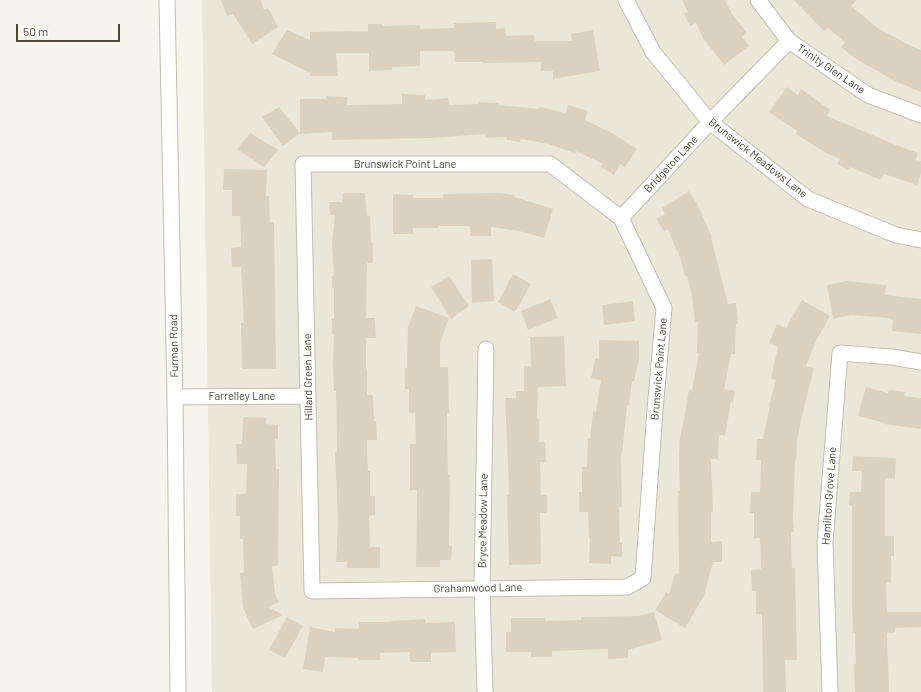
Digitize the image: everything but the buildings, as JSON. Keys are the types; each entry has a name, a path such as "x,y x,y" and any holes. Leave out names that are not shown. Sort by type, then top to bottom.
{"street":[{"name":"Furman Road","path":"167,0 175,397 178,692"},
{"name":"Brunswick Meadows Lane","path":"626,0 653,52 710,122 808,199 896,235 921,240"},
{"name":"Trinity Glen Lane","path":"758,0 789,41 868,95 921,115"},
{"name":"Bridgeton Lane","path":"621,218 710,122 789,41"},
{"name":"Brunswick Point Lane","path":"303,164 550,164 621,218 664,308 643,578"},
{"name":"Hillard Green Lane","path":"303,164 312,591"},
{"name":"Bryce Meadow Lane","path":"485,692 482,588 486,349"},
{"name":"Hamilton Grove Lane","path":"830,692 825,542 840,353 892,357 921,362"},
{"name":"Farrelley Lane","path":"175,397 308,396"},
{"name":"Grahamwood Lane","path":"312,591 627,587 643,578"}],"shaded area":[{"path":"202,0 921,0 921,692 212,692"}]}
